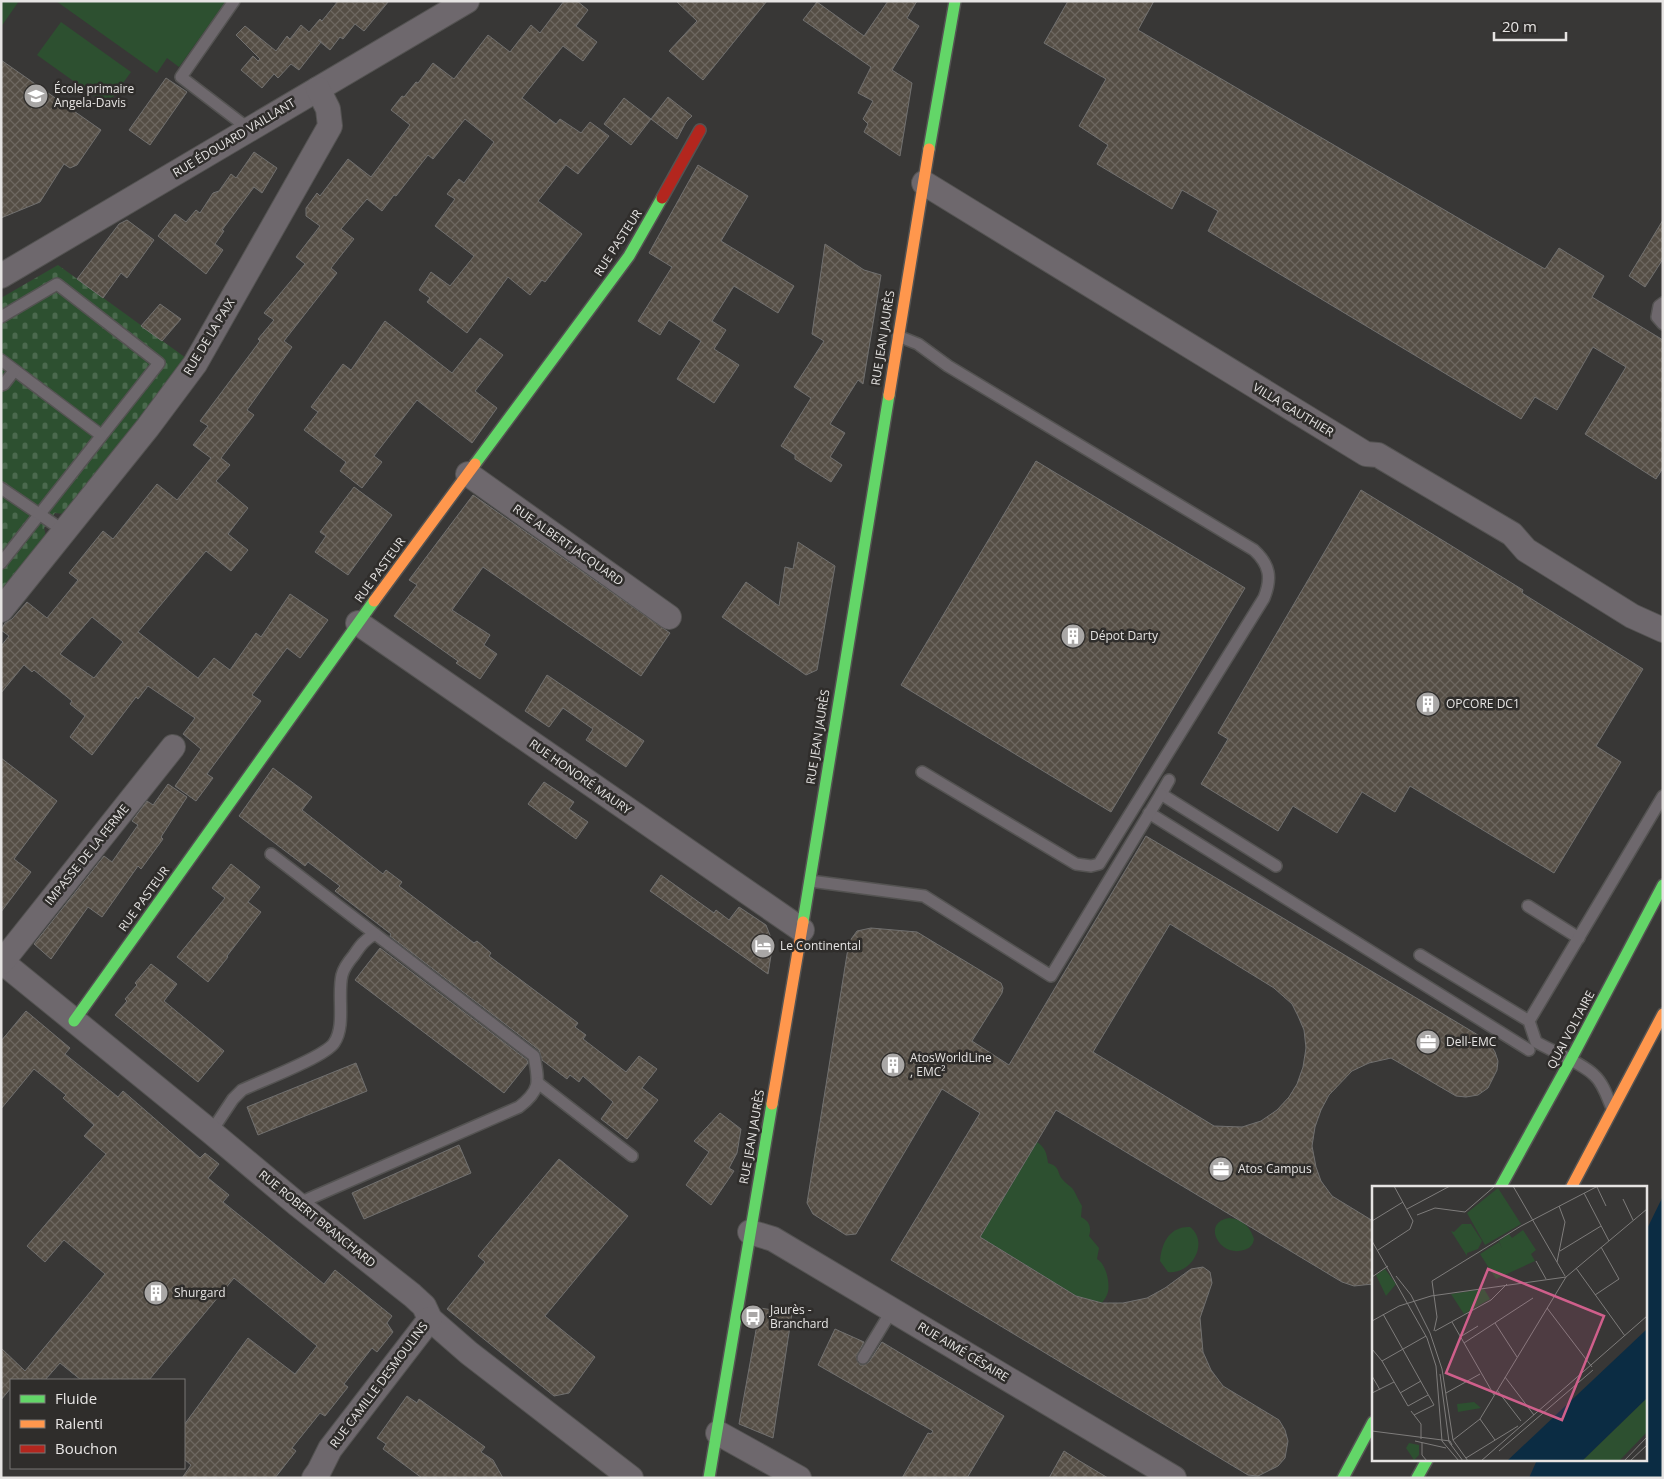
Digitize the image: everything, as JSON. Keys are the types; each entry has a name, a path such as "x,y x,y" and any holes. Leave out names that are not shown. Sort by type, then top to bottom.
{"street":[{"name":"RUE ÉDOUARD VAILLANT","path":"1,276 467,1"},
{"name":"RUE JEAN JAURÈS","path":"709,1478 802,930 898,336 955,1"},
{"name":"RUE DE LA PAIX","path":"1,610 142,435 196,364 330,126 328,109 318,88"},
{"name":"RUE PASTEUR","path":"74,1021 358,623 629,256 700,130"},
{"name":"VILLA GAUTHIER","path":"924,183 1366,454 1378,455 1512,534 1526,550 1632,616 1663,630"},
{"name":"RUE ALBERT JACQUARD","path":"468,474 669,616"},
{"name":"RUE HONORÉ MAURY","path":"358,623 802,930"},
{"name":"IMPASSE DE LA FERME","path":"2,962 173,747"},
{"name":"QUAI VOLTAIRE","path":"1501,1186 1663,885"},
{"name":"RUE ROBERT BRANCHARD","path":"2,962 297,1204 412,1295 424,1306 430,1319 469,1353 631,1478"},
{"path":"1572,1186 1663,1014"},
{"name":"RUE AIMÉ CÉSAIRE","path":"750,1232 773,1240 1168,1476"},
{"name":"RUE CAMILLE DESMOULINS","path":"314,1478 330,1449 430,1319"},
{"path":"1344,1478 1372,1424"},
{"path":"718,1433 768,1468 799,1478"},
{"path":"1418,1478 1426,1462"}],"lane":[{"path":"234,1 181,76 249,129"},
{"path":"1,317 57,284 159,363 1,562"},
{"path":"1663,303 1659,306 1657,316 1663,324"},
{"path":"898,336 918,344 948,366 1254,550 1261,556 1269,573 1268,587 1264,598 1099,864 1091,866 1076,864 922,772"},
{"path":"1,360 102,435"},
{"path":"1,385 4,384 14,371"},
{"path":"1,488 64,532"},
{"path":"810,881 924,896 1051,976 1169,780"},
{"path":"1160,794 1276,866"},
{"path":"1529,1021 1663,796"},
{"path":"1149,813 1529,1050"},
{"path":"271,854 534,1056 538,1083 531,1097 519,1107 297,1204"},
{"path":"1528,906 1578,938"},
{"path":"211,1132 233,1099 242,1090 313,1058 334,1043 338,1034 342,976 345,967 365,939 375,934"},
{"path":"1420,955 1529,1021 1536,1042 1594,1075 1601,1083 1612,1108"},
{"path":"538,1083 632,1156"},
{"path":"863,1358 892,1310"}],"green space":[{"path":"1,1 19,1 1,27"},
{"path":"56,1 226,1 179,67 167,58 157,73"},
{"path":"61,22 131,72 107,105 37,55"},
{"path":"58,265 186,358 64,514 55,513 44,528 46,536 1,593 1,298"},
{"path":"1037,1142 1045,1151 1048,1163 1057,1168 1063,1180 1075,1192 1082,1206 1081,1217 1089,1225 1089,1236 1099,1248 1097,1259 1105,1269 1108,1283 1108,1293 1102,1303 1076,1296 980,1237"},
{"path":"1229,1218 1242,1222 1250,1231 1254,1239 1252,1245 1248,1248 1235,1251 1227,1249 1217,1238 1216,1226 1221,1221"},
{"path":"1190,1227 1196,1234 1198,1241 1195,1257 1184,1268 1176,1272 1168,1272 1160,1261 1164,1243 1171,1233"}],"water":[{"path":"1663,1196 1663,1478 1529,1478 1536,1462 1646,1462 1646,1231"}],"building":[{"path":"338,1 389,1 364,31 355,24 343,39 340,37 330,50 321,42 299,70 291,64 278,78 274,74 262,88 241,70 253,56 258,61 260,59 236,35 245,26 276,51 287,36 290,39 301,25 309,32 320,19 322,21"},
{"path":"564,1 577,1 588,10 576,26 597,42 583,61 563,46 522,98 556,124 560,119 581,133 590,122 609,136 578,174 566,165 538,201 582,234 545,282 542,280 530,295 508,277 467,333 427,302 430,298 419,290 431,272 450,286 474,256 435,226 455,199 447,194 459,179 464,183 494,142 465,119 433,159 428,155 382,211 367,199 341,229 354,239 331,268 337,273 284,341 292,347 247,410 254,415 221,458 230,465 216,481 248,508 228,534 248,550 231,571 206,551 138,632 198,678 214,658 230,670 256,633 261,637 290,594 328,620 300,658 287,648 252,695 261,701 207,774 213,778 196,801 175,786 201,749 183,734 195,718 148,686 138,699 136,697 92,755 70,737 85,716 70,704 72,701 34,670 32,672 24,665 1,693 1,646 9,636 1,630 5,623 12,619 27,602 47,618 78,580 69,573 103,531 113,539 157,484 177,500 211,458 193,445 208,426 200,421 260,341 258,339 274,320 264,313 305,264 296,257 320,226 306,216 306,208 317,193 320,196 348,159 371,177 410,125 391,110 416,82 418,83 433,63 454,79 488,35 510,52 531,25 540,33","holes":["92,617 123,642 94,678 60,654"]},
{"path":"676,1 767,1 703,80 669,51 697,21"},
{"path":"888,1 917,1 907,18 919,26 892,70 912,83 900,156 864,132 868,124 863,119 873,101 858,93 871,67 803,20 817,2 864,36"},
{"path":"1068,1 1154,1 1138,30 1545,269 1559,248 1604,276 1592,297 1663,340 1663,468 1656,479 1585,434 1626,367 1593,347 1557,410 1535,397 1521,419 1208,231 1218,211 1182,190 1172,209 1097,164 1108,145 1079,126 1106,79 1044,43"},
{"name":"École primaire Angela-Davis","path":"1,60 101,130 77,165 70,168 64,164 40,202 1,218"},
{"path":"166,78 187,92 150,145 129,130"},
{"path":"668,97 692,116 686,122 677,139 651,119"},
{"path":"624,98 651,119 631,145 604,124"},
{"path":"254,152 277,168 262,193 254,187 222,230 224,231 215,244 223,250 206,274 158,236 175,214 186,222 196,210 200,213 213,193 219,191 231,174 236,178"},
{"path":"698,165 748,196 721,241 794,286 778,313 734,286 712,321 726,330 714,349 739,365 714,403 677,379 701,341 669,320 660,335 638,321 672,267 649,253"},
{"path":"127,220 154,240 127,278 121,273 103,298 77,279 119,224"},
{"path":"1663,220 1663,259 1645,287 1629,276"},
{"path":"825,244 864,270 881,275 863,384 858,380 830,424 845,433 830,457 842,465 831,482 795,459 795,455 781,446 811,398 794,387 824,341 812,334"},
{"path":"160,304 181,319 162,341 141,326"},
{"path":"385,321 452,373 480,338 503,355 475,391 497,408 472,443 417,400 374,456 382,462 362,488 340,471 346,462 304,430 318,412 311,407 343,364 351,370"},
{"name":"Dépot Darty","path":"1036,461 1245,588 1111,812 901,685"},
{"path":"354,487 392,515 348,575 315,552 326,536 320,532"},
{"name":"OPCORE DC1","path":"1361,490 1523,590 1522,593 1643,669 1596,746 1621,762 1554,873 1410,786 1395,812 1362,792 1337,833 1293,806 1278,831 1201,784 1228,739 1218,733"},
{"path":"473,495 670,633 641,676 483,567 452,610 490,635 484,645 497,654 480,679 456,663 458,661 394,616 417,585 409,580"},
{"path":"798,542 835,566 817,670 806,675 722,617 746,582 779,606 785,567 793,569"},
{"path":"547,675 644,741 626,767 586,740 593,729 563,708 549,727 525,711"},
{"path":"1,758 57,801 14,859 31,872 1,912"},
{"path":"273,768 312,797 302,810 383,874 386,870 402,882 399,886 474,943 477,941 491,953 489,956 578,1023 575,1027 586,1035 583,1039 626,1072 639,1056 657,1069 642,1088 658,1100 627,1139 601,1119 613,1102 583,1076 579,1082 570,1075 567,1079 542,1060 539,1050 390,936 391,934 335,891 340,886 308,862 305,866 239,816"},
{"path":"544,782 574,802 569,809 588,822 576,839 528,804"},
{"path":"168,784 187,797 161,837 163,839 141,869 138,866 102,917 88,907 51,959 34,944 104,856 112,862 138,825 132,821 147,801 153,805"},
{"name":"Atos Campus","path":"1146,836 1488,1041 1498,1061 1497,1070 1488,1088 1478,1095 1456,1096 1391,1058 1369,1063 1352,1071 1329,1095 1315,1127 1312,1146 1316,1167 1321,1181 1332,1196 1372,1220 1372,1284 1354,1286 1342,1282 1056,1110 980,1237 1076,1296 1102,1303 1123,1303 1147,1298 1165,1288 1191,1269 1203,1267 1210,1272 1212,1283 1200,1318 1203,1352 1211,1370 1223,1386 1279,1420 1285,1430 1288,1441 1285,1458 1278,1466 1258,1476 1248,1475 891,1260 980,1113 942,1089 856,1234 846,1235 813,1214 807,1203 849,942 857,931 871,928 917,932 1001,983 1002,993 972,1041 1009,1065","holes":["1170,924 1274,988 1292,1004 1304,1030 1306,1048 1303,1067 1297,1084 1289,1097 1277,1110 1261,1121 1242,1127 1214,1126 1093,1052"]},
{"path":"231,864 260,887 248,902 261,912 208,982 177,957 225,898 212,888"},
{"path":"661,875 714,913 716,910 729,920 739,907 766,925 773,943 768,974 650,891"},
{"path":"380,948 527,1060 528,1063 504,1093 355,980"},
{"path":"151,964 177,984 164,1001 224,1051 198,1082 115,1015 137,985 135,983"},
{"path":"26,1011 70,1048 65,1054 118,1097 123,1091 200,1158 205,1153 219,1164 208,1178 229,1195 223,1202 324,1284 335,1270 392,1316 387,1323 393,1332 377,1352 372,1348 344,1384 348,1387 325,1416 320,1413 292,1448 296,1451 275,1478 182,1478 191,1465 185,1460 185,1424 248,1338 295,1374 317,1346 234,1278 150,1379 80,1379 60,1363 46,1379 10,1379 10,1389 1,1400 1,1348 25,1371 105,1274 64,1240 45,1262 27,1246 106,1154 84,1136 94,1125 63,1098 66,1095 34,1069 1,1109 1,1041"},
{"path":"356,1063 367,1091 258,1135 247,1107"},
{"path":"720,1113 741,1129 737,1153 729,1168 734,1171 711,1205 686,1185 709,1152 694,1141"},
{"path":"459,1145 471,1173 364,1219 352,1193"},
{"path":"559,1159 628,1216 545,1316 595,1357 569,1393 554,1396 447,1309 485,1262 478,1256"},
{"path":"760,1308 792,1313 773,1438 739,1424"},
{"path":"835,1329 864,1342 856,1357 860,1365 869,1362 882,1342 1004,1416 967,1478 902,1478 928,1433 931,1434 933,1431 818,1365"},
{"path":"407,1396 417,1403 419,1399 485,1447 481,1452 493,1460 503,1478 422,1478 383,1449 386,1444 377,1438"},
{"path":"1064,1451 1078,1460 1108,1478 1049,1478"}],"traffic: fast":[{"path":"929,149 955,1"},
{"path":"475,464 629,256 662,198"},
{"path":"803,922 889,395"},
{"path":"74,1021 374,601"},
{"path":"1501,1186 1663,885"},
{"path":"709,1478 772,1104"},
{"path":"1343,1478 1372,1424"},
{"path":"1417,1478 1426,1462"}],"traffic: slow":[{"path":"889,395 929,149"},
{"path":"374,601 475,464"},
{"path":"772,1104 803,922"},
{"path":"1572,1186 1663,1014"}],"traffic: jam":[{"path":"662,198 700,130"}],"place":[{"name":"École primaire Angela-Davis","path":"36,96"},
{"name":"Dépot Darty","path":"1073,636"},
{"name":"OPCORE DC1","path":"1428,704"},
{"name":"Le Continental","path":"763,946"},
{"name":"Dell-EMC","path":"1428,1042"},
{"name":"AtosWorldLine , EMC²","path":"893,1065"},
{"name":"Atos Campus","path":"1221,1169"},
{"name":"Shurgard","path":"156,1293"},
{"name":"Jaurès - Branchard","path":"753,1317"}]}
